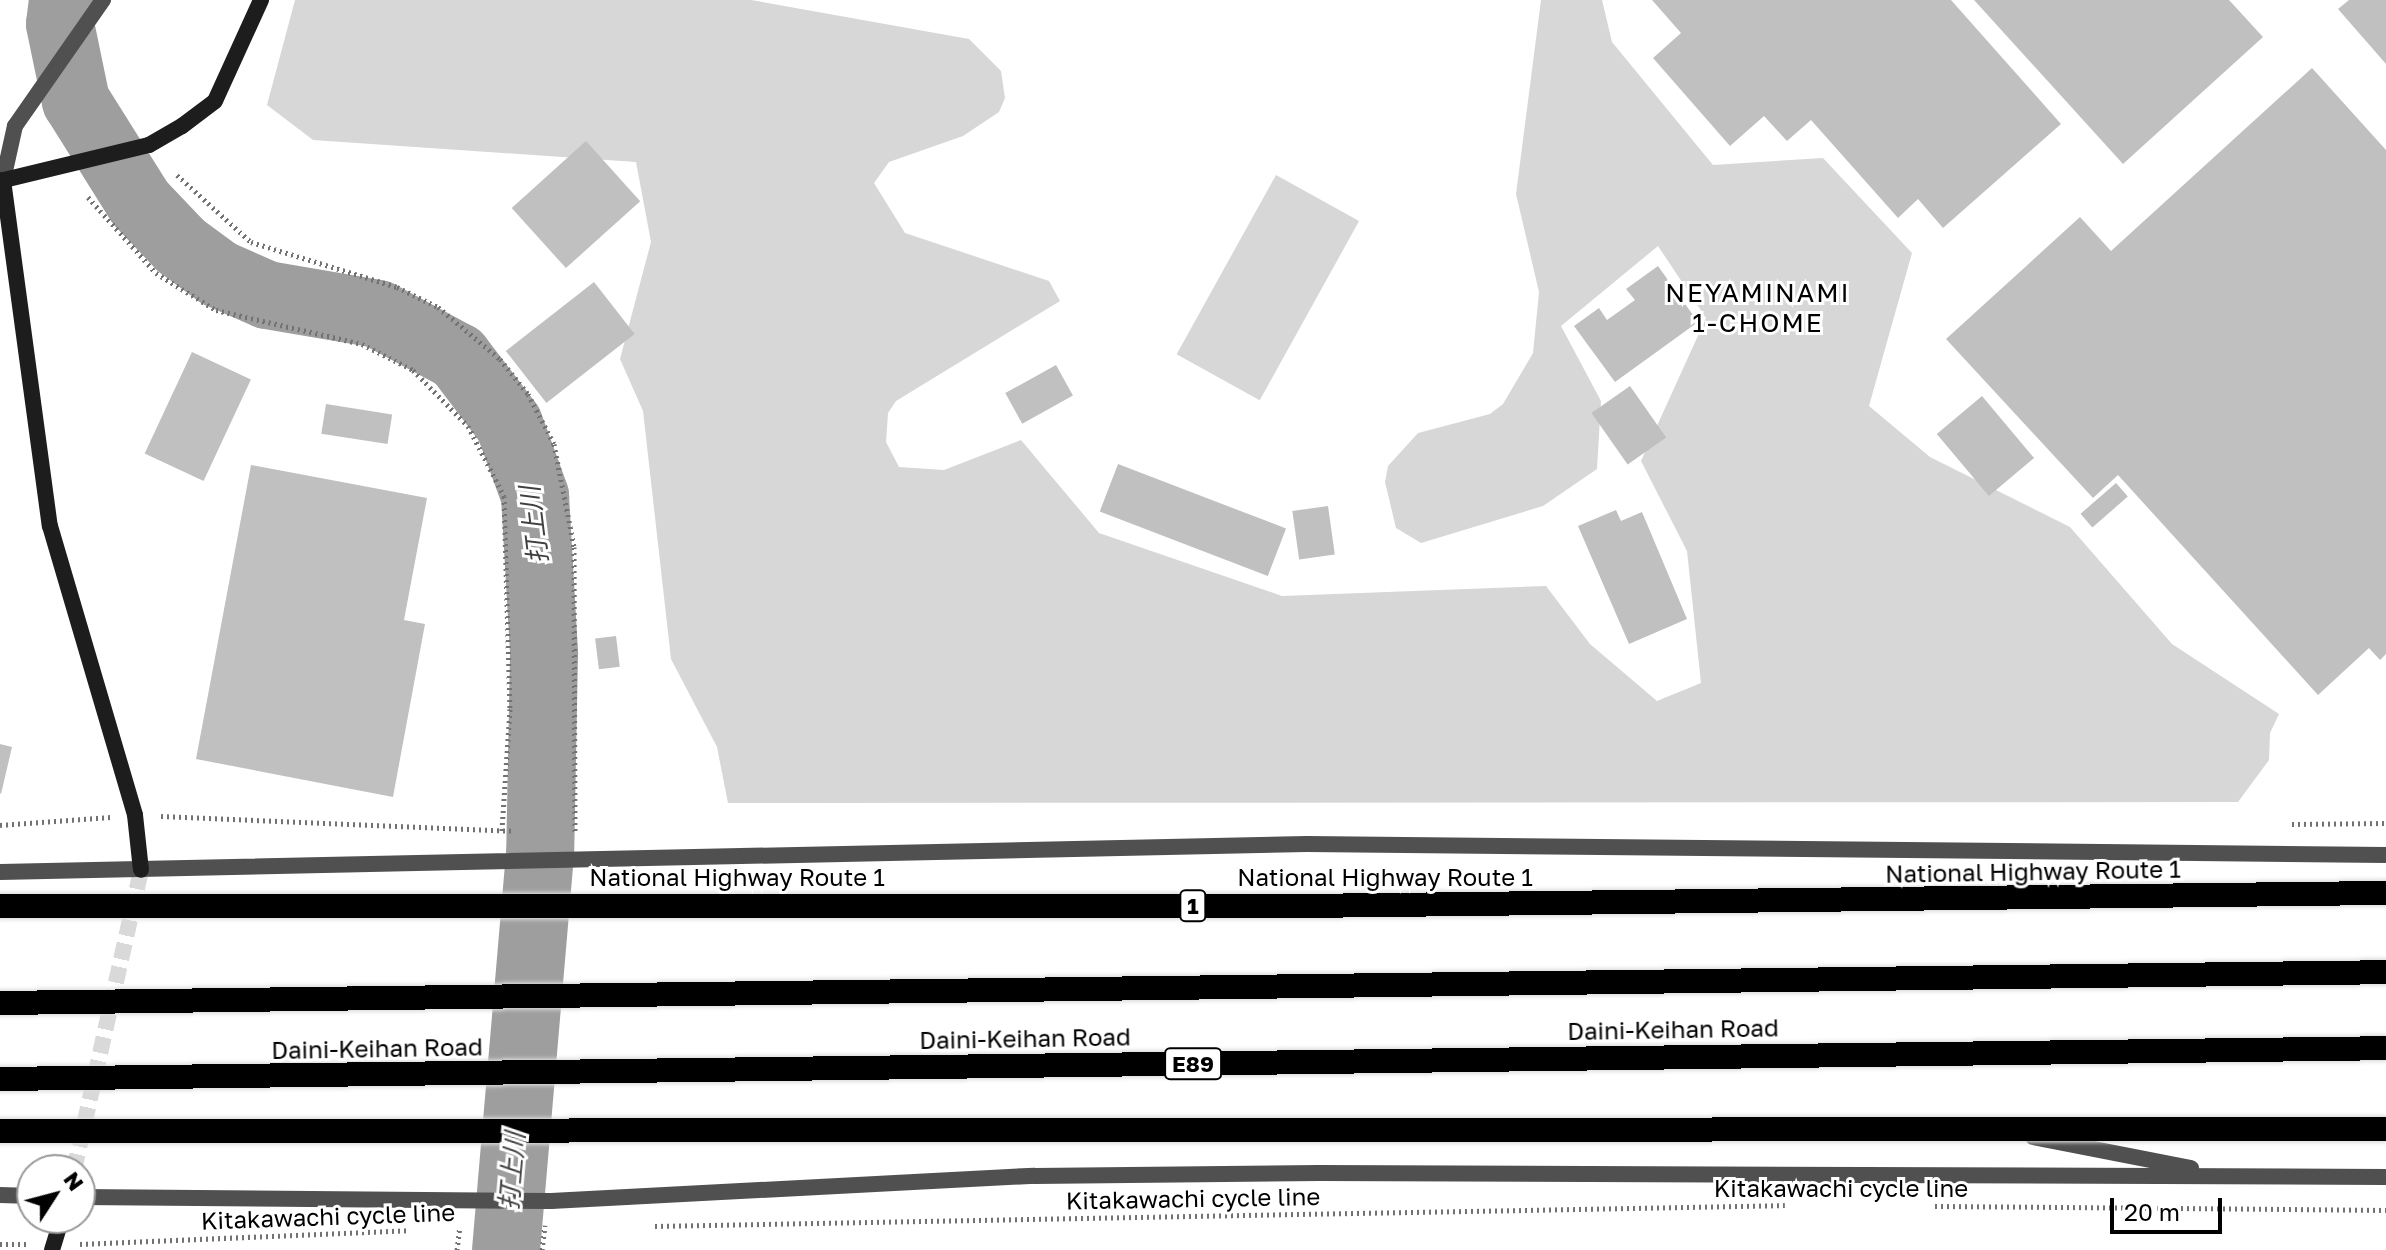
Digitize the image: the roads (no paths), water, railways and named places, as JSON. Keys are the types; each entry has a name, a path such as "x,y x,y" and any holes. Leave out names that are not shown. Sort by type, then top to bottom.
{"highway":[{"name":"National Highway Route 1","path":"0,906 1318,906 2386,893"},
{"name":"Daini-Keihan Road","path":"0,1003 2386,972"},
{"name":"Daini-Keihan Road","path":"0,1079 2386,1048"},
{"path":"0,1131 2386,1129"}],"street":[{"path":"103,0 37,89 15,126 1,180 50,526 135,815 141,870"},
{"path":"1,180 149,145 215,101 261,0"},
{"path":"0,872 575,863 1307,844 2386,855"},
{"path":"1992,1129 2236,1177"},
{"path":"96,1197 551,1201 1034,1176 1334,1172 1831,1170 2386,1177"}],"waterway":[{"name":"打上川","path":"63,0 60,24 76,101 140,203 181,246 219,274 267,295 378,314 458,357 509,424 535,496 544,654 540,854 506,1250"}],"tunnel":[{"path":"78,1154 141,870"}],"district":[{"name":"NEYAMINAMI 1-CHOME","path":"1758,308"}]}
